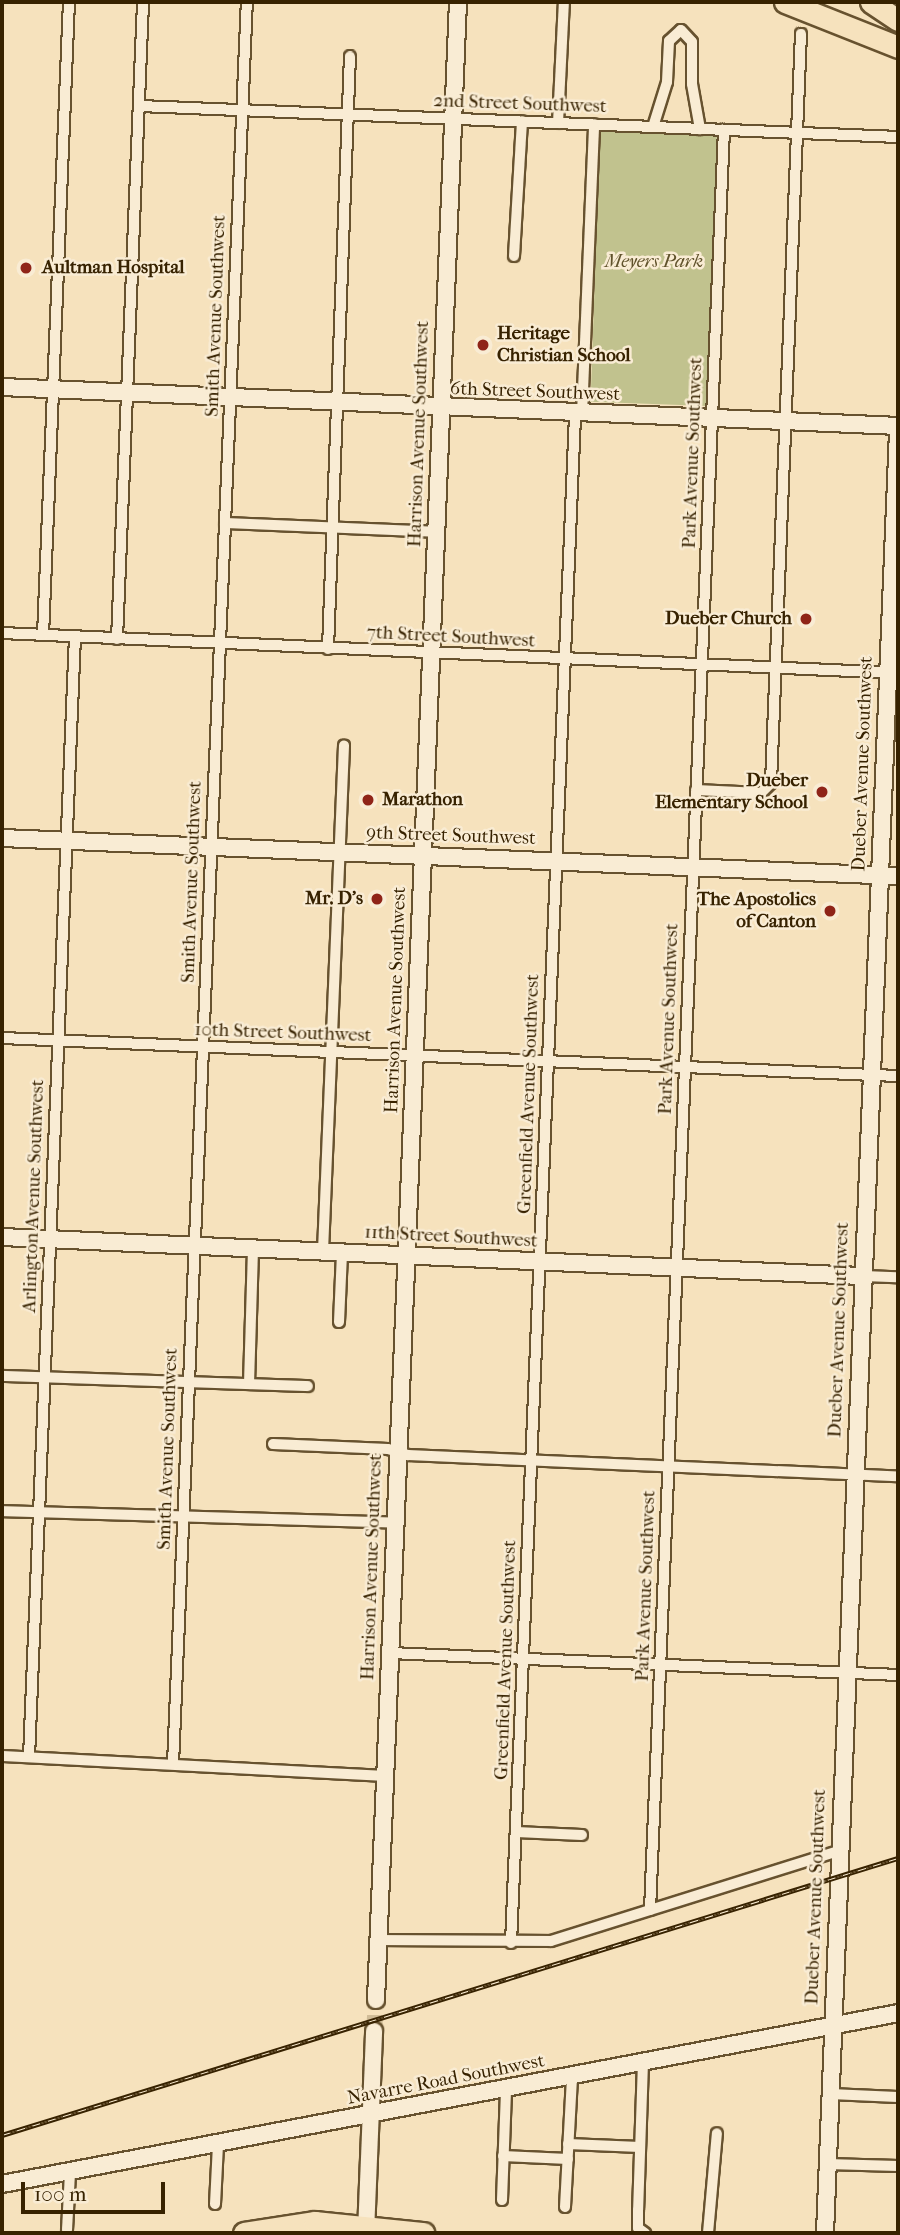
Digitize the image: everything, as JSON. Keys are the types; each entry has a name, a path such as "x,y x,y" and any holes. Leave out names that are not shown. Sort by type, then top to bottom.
{"highway":[{"path":"785,2 898,47"},
{"path":"871,2 898,20"},
{"path":"244,2233 296,2223 423,2233"}],"street":[{"path":"43,635 69,2"},
{"path":"117,639 143,2"},
{"name":"Smith Avenue Southwest","path":"173,1764 247,2"},
{"name":"Harrison Avenue Southwest","path":"376,2000 458,2"},
{"path":"558,122 564,2"},
{"path":"653,127 667,82 670,36 681,30 692,41 691,80 700,129"},
{"path":"696,790 768,789 801,34"},
{"path":"328,649 350,56"},
{"name":"2nd Street Southwest","path":"140,106 898,137"},
{"path":"514,256 523,121"},
{"name":"Greenfield Avenue Southwest","path":"511,1943 565,660 594,124"},
{"name":"Park Avenue Southwest","path":"650,1910 724,130"},
{"name":"6th Street Southwest","path":"2,387 898,428"},
{"name":"Dueber Avenue Southwest","path":"825,2233 862,1276 880,875 893,673 898,428"},
{"path":"225,523 436,532"},
{"name":"7th Street Southwest","path":"2,633 893,673"},
{"name":"Arlington Avenue Southwest","path":"29,1757 75,637"},
{"path":"323,1251 344,745"},
{"name":"9th Street Southwest","path":"2,838 898,876"},
{"name":"10th Street Southwest","path":"2,1038 898,1076"},
{"name":"11th Street Southwest","path":"2,1237 898,1277"},
{"path":"249,1384 253,1248"},
{"path":"339,1322 342,1252"},
{"path":"2,1376 308,1386"},
{"path":"273,1444 531,1461 898,1476"},
{"path":"2,1511 183,1519 395,1523"},
{"path":"390,1653 898,1675"},
{"path":"2,1756 385,1776"},
{"path":"516,1832 582,1835"},
{"path":"379,1940 511,1943 551,1941 839,1851"},
{"name":"Navarre Road Southwest","path":"2,2184 370,2117 898,2013"},
{"path":"366,2229 374,2031"},
{"path":"641,2231 643,2062"},
{"path":"565,2207 572,2076"},
{"path":"502,2200 506,2089"},
{"path":"830,2094 898,2097"},
{"path":"708,2233 717,2133"},
{"path":"568,2144 640,2147"},
{"path":"215,2204 218,2145"},
{"path":"503,2155 568,2159"},
{"path":"827,2164 898,2166"},
{"path":"67,2230 70,2172"}],"green space":[{"name":"Meyers Park","path":"600,131 717,135 707,406 591,402"}],"tunnel":[{"path":"374,2031 376,2000"}],"railway":[{"path":"2,2135 898,1858"}],"place":[{"name":"Aultman Hospital","path":"26,268"},
{"name":"Heritage Christian School","path":"483,345"},
{"name":"Dueber Church","path":"806,619"},
{"name":"Dueber Elementary School","path":"822,792"},
{"name":"Marathon","path":"368,800"},
{"name":"Mr. D's","path":"377,899"},
{"name":"The Apostolics of Canton","path":"830,911"}]}
